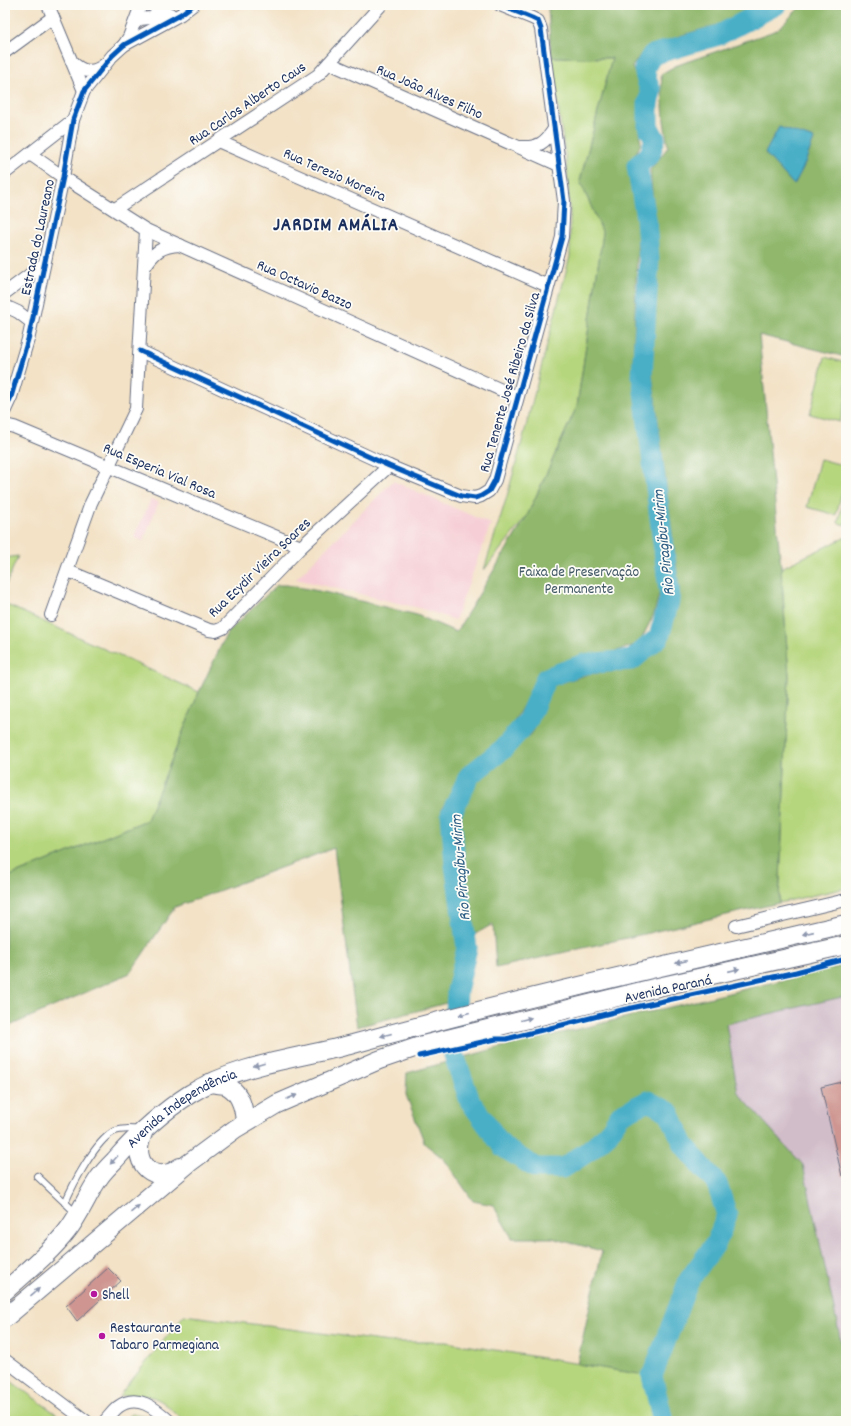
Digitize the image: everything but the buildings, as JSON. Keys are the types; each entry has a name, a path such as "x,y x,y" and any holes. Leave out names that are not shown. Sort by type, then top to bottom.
{"main road":[{"name":"Avenida Paraná","path":"423,1025 501,1004 846,924"},
{"name":"Avenida Paraná","path":"245,1122 277,1104 379,1060 423,1045 658,987 846,945"},
{"name":"Avenida Independência","path":"5,1291 54,1246 68,1230 78,1216 100,1176 133,1140 176,1104 209,1083 264,1063 340,1047 423,1025"},
{"path":"5,1318 189,1163 245,1122 242,1104 236,1094 225,1086 209,1083"},
{"path":"144,1130 139,1148 141,1160 148,1170 159,1174 169,1173 189,1163"}],"street":[{"path":"48,5 84,91"},
{"path":"124,45 135,23 140,5"},
{"path":"151,5 164,13 181,14"},
{"path":"124,45 181,14 193,5"},
{"name":"Rua Carlos Alberto Caus","path":"115,210 318,74 329,64 381,5"},
{"name":"Rua Tenente José Ribeiro da Silva","path":"140,351 389,466 461,496 475,498 489,491 495,480 562,237 564,201 541,29 538,21 500,5"},
{"path":"135,23 140,20 181,14"},
{"path":"5,52 53,17"},
{"name":"Estrada do Laureano","path":"5,410 11,397 31,322 63,177 73,120 84,91 105,64 124,45"},
{"path":"73,64 80,70 90,71 99,69 105,64"},
{"name":"Rua João Alves Filho","path":"329,64 559,166"},
{"path":"5,173 73,120"},
{"name":"Rua João Alves Filho","path":"518,147 537,146 547,140 554,129"},
{"name":"Rua Terezio Moreira","path":"218,141 548,286"},
{"name":"Rua Octavio Bazzo","path":"30,154 146,230 517,397"},
{"path":"58,200 64,194 72,190 85,191"},
{"path":"51,615 92,503 136,409 146,230"},
{"path":"144,268 151,258 162,248 180,245"},
{"path":"5,293 44,264"},
{"path":"5,306 18,312 31,322"},
{"name":"Rua Esperia Vial Rosa","path":"5,425 14,427 301,547"},
{"name":"Rua Ecydir Vieira Soares","path":"68,571 209,630 216,631 222,628 301,547 389,466"},
{"path":"736,926 846,900"},
{"path":"5,1360 86,1421"},
{"path":"105,1421 119,1406 134,1401 148,1404 169,1421"}],"lane":[{"path":"65,1203 82,1170 95,1150 105,1139 113,1132 125,1129 144,1130"},
{"path":"37,1176 78,1216"}],"shaded area":[{"path":"393,481 491,524 455,620 419,608 296,579"},
{"path":"151,499 159,502 143,541 134,537"},
{"path":"846,996 846,1365 803,1165 738,1093 726,1024"}],"green space":[{"name":"Faixa de Preservação Permanente","path":"543,5 756,5 728,22 679,36 656,49 641,54 632,67 644,93 639,125 641,144 630,163 638,230 633,367 655,550 661,587 654,614 639,644 545,670 531,691 510,729 463,775 442,808 445,847 458,947 450,1002 357,1027 334,848 175,907 130,973 5,1028 5,878 147,820 199,692 227,633 277,585 287,585 324,592 417,615 456,632 527,516 577,406 603,233 580,181 612,58 551,57 548,8"},
{"path":"802,5 846,5 846,357 759,335 781,568 789,676 779,903 496,968 493,924 470,937 461,860 460,813 475,781 533,732 551,686 589,674 634,669 663,646 675,614 679,588 652,374 657,244 650,170 668,147 664,121 661,74 675,66 777,30"},
{"path":"551,57 612,58 580,181 603,233 577,406 527,516 484,570 524,434 570,256 570,215 567,168"},
{"path":"825,357 846,363 846,399 840,422 810,414"},
{"path":"820,459 846,466 846,478 836,515 807,507"},
{"path":"846,491 846,525 838,523"},
{"path":"846,537 846,888 779,903 789,676 781,568"},
{"path":"18,556 5,587 5,558"},
{"path":"5,604 199,692 147,820 5,878"},
{"path":"846,965 846,996 726,1024 738,1093 803,1165 846,1365 846,1421 664,1421 651,1376 577,1364 602,1251 552,1238 512,1238 493,1205 473,1201 444,1159 425,1144 406,1095 407,1073 490,1050"},
{"path":"184,1315 389,1342 446,1342 652,1376 664,1421 193,1421 180,1417 164,1403 154,1398 143,1395 119,1396"},
{"path":"5,1377 66,1421 5,1421"},
{"path":"132,1414 144,1415 156,1421 123,1421"}],"water":[{"path":"779,127 814,139 803,168 794,185 765,153"}],"waterway":[{"name":"Rio Piragibu-Mirim","path":"663,1421 652,1376 689,1280 716,1243 727,1215 717,1184 684,1145 669,1112 648,1101 620,1115 608,1134 587,1152 563,1168 536,1168 503,1147 470,1101 454,1055 457,991 467,948 455,865 451,814 469,776 503,749 527,722 546,678 584,664 632,660 659,637 670,598 642,376 649,260 646,218 637,166 650,154 655,139 648,126 648,104 651,91 644,69 652,55 719,35 776,5"}],"cycle path":[{"path":"5,410 11,397 29,336 63,177 73,120 84,91 112,56 124,45 181,14 193,5"},
{"path":"140,351 389,466 461,496 475,498 489,491 495,480 562,237 564,201 541,29 538,21 500,5"},
{"path":"419,1056 496,1039 506,1039 622,1010 796,972 846,959"}],"place":[{"name":"Shell","path":"94,1294"},
{"name":"Restaurante Tabaro Parmegiana","path":"102,1336"}],"district":[{"name":"JARDIM AMÁLIA","path":"336,223"}]}
